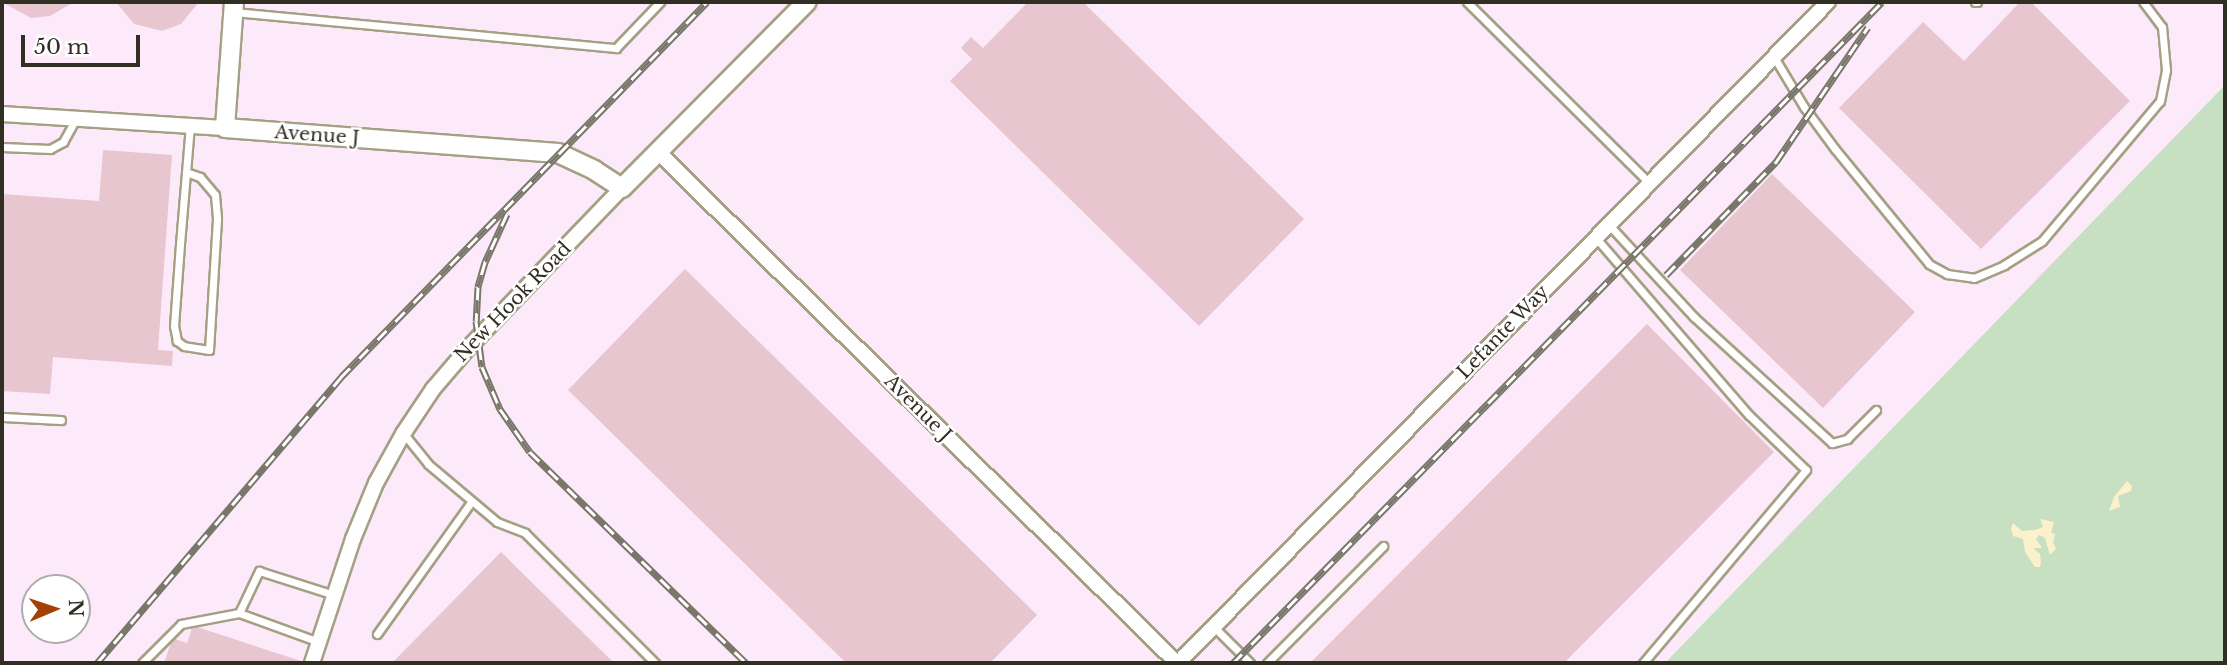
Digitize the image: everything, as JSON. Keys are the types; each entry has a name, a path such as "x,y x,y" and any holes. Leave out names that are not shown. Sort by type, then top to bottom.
{"street":[{"name":"New Hook Road","path":"312,663 376,483 403,433 433,389 468,347 807,2"},
{"name":"Lefante Way","path":"1178,663 1828,2"},
{"path":"225,128 234,7"},
{"name":"Avenue J","path":"2,114 558,153 594,170 622,188"},
{"name":"Avenue J","path":"658,152 1178,663"}],"lane":[{"path":"234,7 296,18 616,48 660,2"},
{"path":"1467,2 1650,183"},
{"path":"1774,57 1804,107 1835,149 1929,264 1947,274 1974,278 2004,265 2042,241 2160,101 2166,70 2162,27 2143,2"},
{"path":"2,147 50,149 64,142 76,119"},
{"path":"186,172 200,177 215,195 217,219 209,350 184,346 177,341 174,326 186,172 190,126"},
{"path":"1609,225 1694,317 1736,353 1781,400 1832,443 1847,439 1876,410"},
{"path":"1596,238 1749,415 1806,470 1643,663"},
{"path":"2,417 61,420"},
{"path":"403,433 428,464 497,522 525,533 654,663"},
{"path":"377,634 472,501"},
{"path":"1267,663 1383,546"},
{"path":"239,613 260,570 334,595"},
{"path":"142,663 181,624 239,613 319,642"},
{"path":"1214,627 1250,663"}],"shaded area":[{"path":"2,2 2225,2 2225,87 1666,663 2,663"}],"green space":[{"path":"2225,85 2225,663 1665,663"}],"sand":[{"path":"2127,481 2132,486 2131,491 2118,496 2120,507 2109,511 2114,497"},
{"path":"2040,519 2054,522 2051,533 2055,534 2053,542 2056,549 2050,555 2045,538 2039,535 2036,539 2042,548 2033,548 2040,554 2041,563 2040,567 2035,567 2025,552 2023,539 2013,536 2011,528 2013,523 2022,531 2035,530 2043,527"}],"building":[{"path":"2,2 74,2 50,16 31,18"},
{"path":"116,2 199,2 181,24 162,31 134,24"},
{"path":"1028,2 1083,2 1304,219 1199,326 950,81 972,59 961,48 971,37 983,48"},
{"path":"2020,2 2031,2 2130,101 1981,249 1839,108 1923,22 1964,61"},
{"path":"103,150 172,155 158,350 173,351 172,366 53,357 50,394 2,391 2,194 99,201"},
{"path":"1772,174 1915,312 1823,408 1680,270"},
{"path":"685,269 1037,615 990,663 846,663 568,390"},
{"path":"1647,324 1774,452 1564,663 1310,663"},
{"path":"501,552 614,663 392,663"},
{"path":"197,627 301,661 164,663 171,643 175,639 187,643 192,628"}],"railway":[{"path":"97,663 341,377 707,2"},
{"path":"1233,663 1882,2"},
{"path":"1666,275 1776,162 1868,27"},
{"path":"507,214 485,262 478,287 476,321 482,367 500,409 530,452 746,663"}]}
